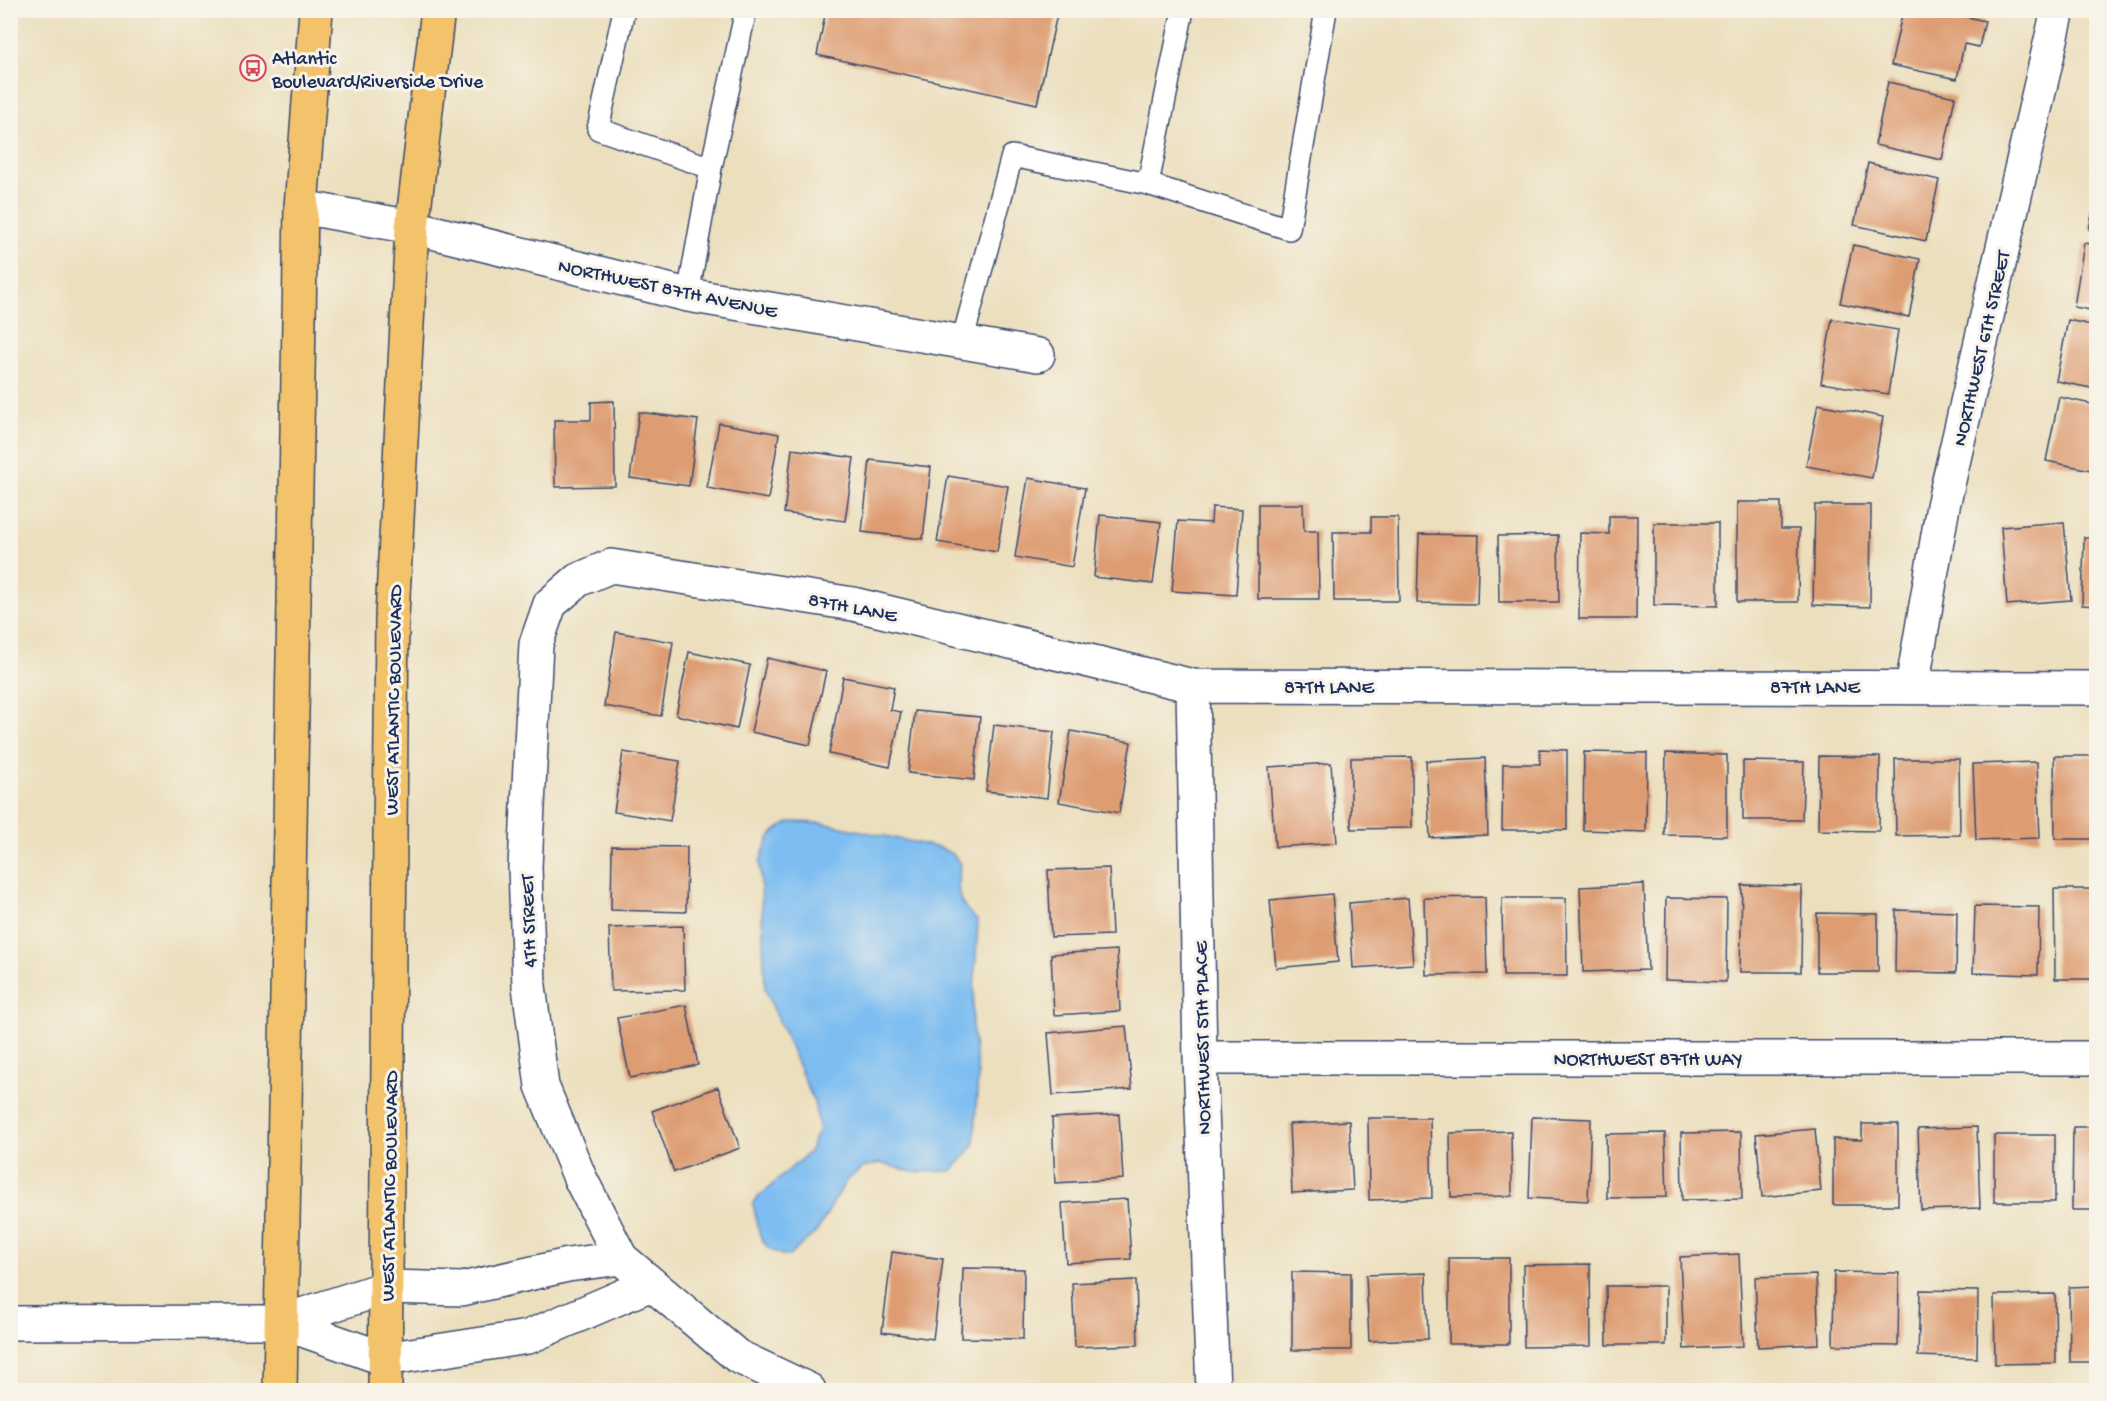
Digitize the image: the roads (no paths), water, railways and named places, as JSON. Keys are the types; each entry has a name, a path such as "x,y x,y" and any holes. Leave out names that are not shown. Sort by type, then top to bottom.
{"main road":[{"path":"280,1390 301,207 316,10"},
{"name":"WEST ATLANTIC BOULEVARD","path":"385,1375 388,1287 392,616 412,227 438,10"}],"street":[{"name":"NORTHWEST 6TH STREET","path":"1912,687 1943,506 2058,10"},
{"name":"NORTHWEST 87TH AVENUE","path":"301,207 412,227 688,295 1038,355"},
{"name":"87TH LANE","path":"578,580 611,566 853,604 1193,686 2097,688"},
{"name":"4TH STREET","path":"578,580 550,604 536,644 525,867 529,986 542,1086 580,1178 621,1258"},
{"name":"NORTHWEST 5TH PLACE","path":"1193,686 1200,1058 1213,1390"},
{"name":"NORTHWEST 87TH WAY","path":"1200,1058 2097,1058"},
{"path":"10,1323 280,1322 388,1287 462,1289 568,1265 621,1258 737,1356 809,1390"},
{"path":"280,1322 385,1375 528,1337 651,1284"}],"lane":[{"path":"624,10 598,129 711,168"},
{"path":"688,295 711,168 746,10"},
{"path":"1148,184 1183,10"},
{"path":"962,342 1012,156 1148,184 1289,229 1326,10"}],"water":[{"path":"791,822 823,823 941,848 954,855 960,864 958,890 961,902 978,921 972,1025 978,1075 974,1145 952,1171 913,1172 879,1163 862,1168 846,1181 817,1231 789,1256 771,1250 765,1244 758,1229 753,1202 809,1152 819,1128 814,1102 765,989 760,862 773,833"}],"place":[{"name":"Atlantic Boulevard/Riverside Drive","path":"253,68"}]}
